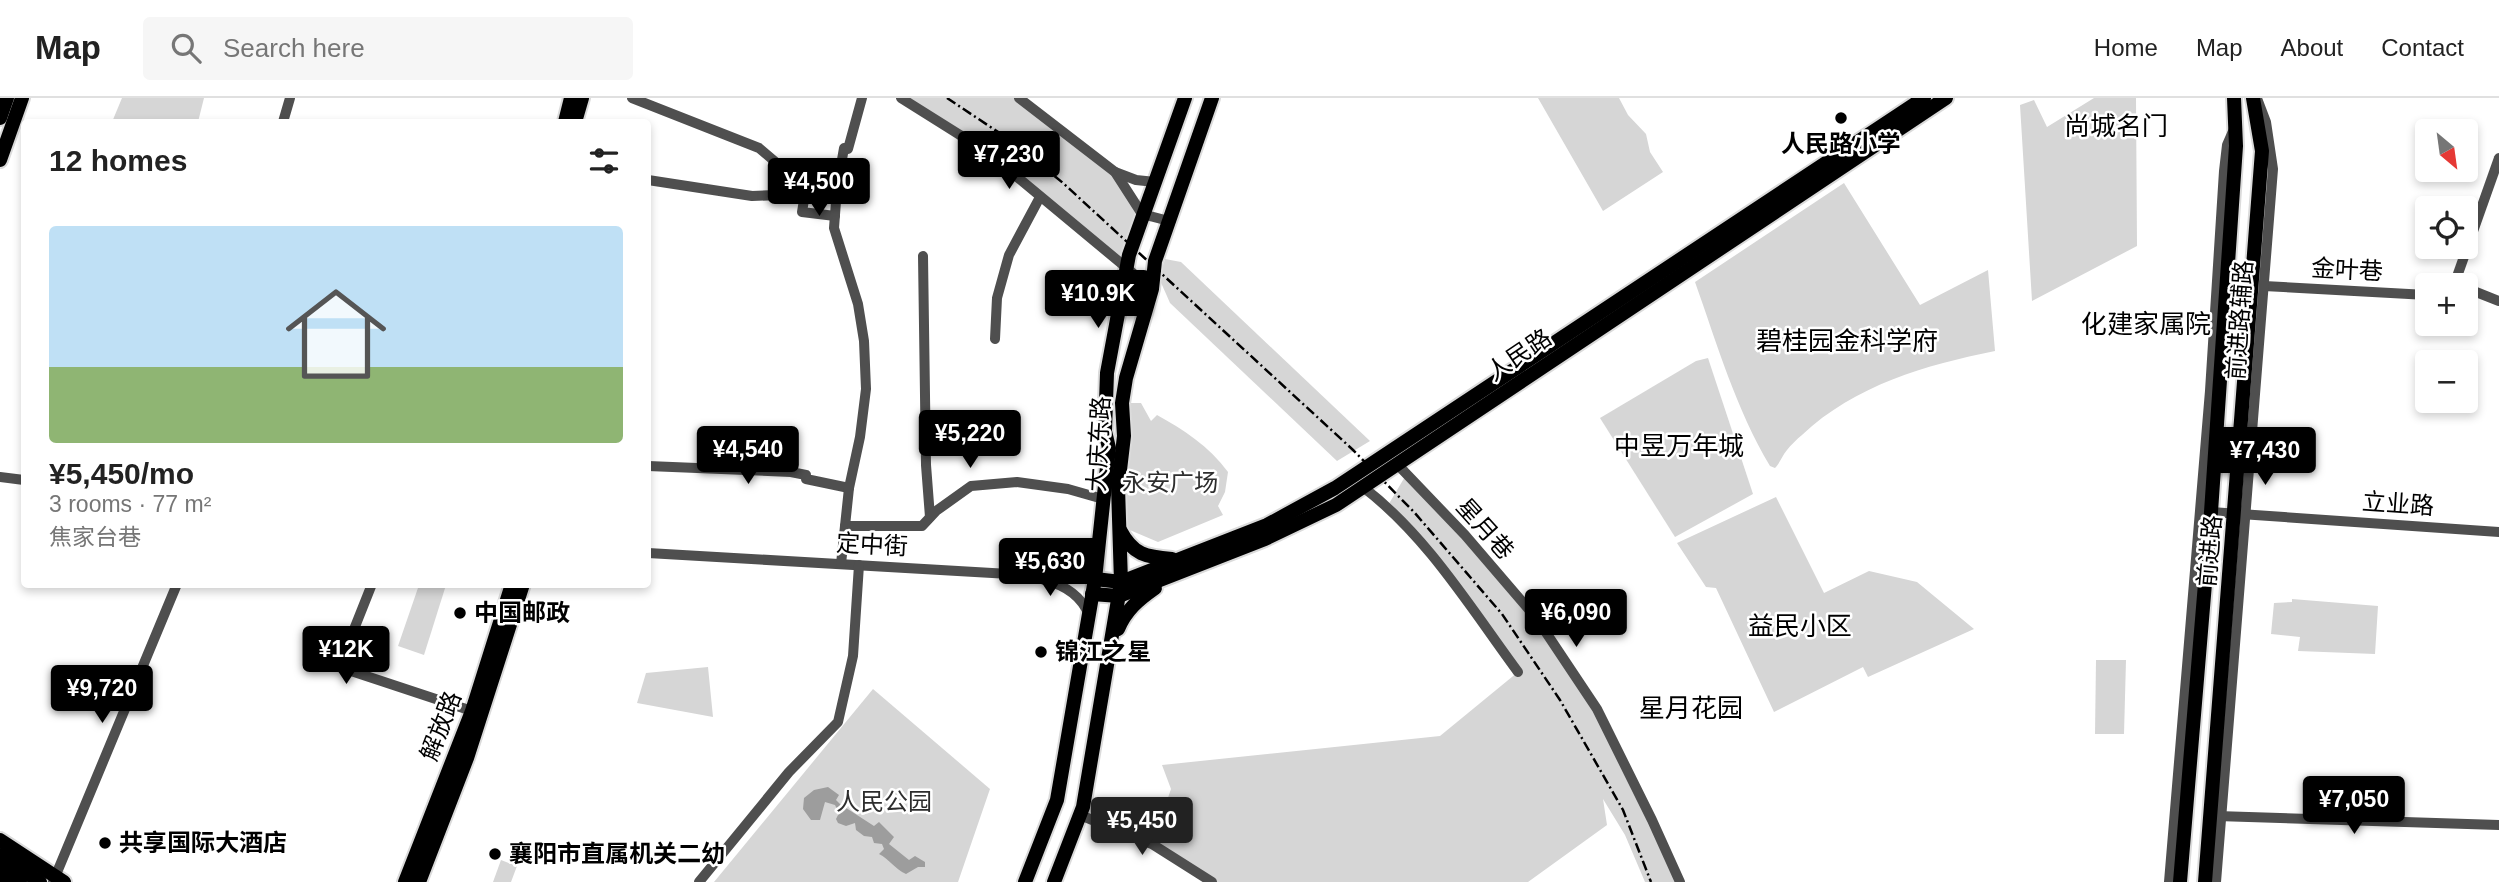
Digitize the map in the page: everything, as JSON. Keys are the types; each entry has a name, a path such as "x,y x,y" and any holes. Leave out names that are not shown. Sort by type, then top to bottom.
{"main road":[{"path":"0,118 7,98"},
{"path":"0,160 22,98"},
{"path":"566,119 571,98"},
{"path":"576,119 582,98"},
{"name":"大庆东路","path":"1025,882 1057,800 1095,579 1109,448 1105,430 1107,373 1129,255 1185,98"},
{"name":"大庆东路","path":"1054,882 1080,815 1120,589 1118,487 1124,436 1122,403 1126,378 1152,289 1155,261 1212,98"},
{"name":"人民路","path":"1092,594 1120,589 1178,565 1267,525 1335,488 1924,98"},
{"name":"人民路","path":"1178,565 1265,539 1336,505 1946,98"},
{"name":"前进路","path":"2180,882 2211,512 2236,146 2234,98"},
{"name":"前进路","path":"2205,882 2216,816 2241,513 2262,151 2255,98"},
{"path":"1118,525 1126,541 1146,557 1178,565"},
{"path":"1110,650 1124,614 1178,565"},
{"name":"人民路","path":"1095,579 1120,589"},
{"name":"解放路","path":"405,882 472,711 511,588"},
{"name":"解放路","path":"419,882 467,758 522,588"},
{"path":"3,845 58,880"},
{"path":"3,845 40,882"},
{"path":"0,869 20,882"}],"street":[{"path":"284,119 290,98"},
{"path":"632,98 759,148 806,188 802,212 835,216"},
{"path":"841,564 849,488 860,437 866,389 858,304 835,228 835,216 844,148 848,149 862,98"},
{"path":"901,98 987,152 1152,289"},
{"path":"1019,98 1115,172 1136,180 1155,182"},
{"name":"前进路辅路","path":"2241,513 2273,169 2266,122 2255,98"},
{"name":"前进路辅路","path":"2169,882 2210,391 2224,171 2227,145 2235,127"},
{"path":"2460,273 2499,158"},
{"path":"1115,172 1142,214 1169,221"},
{"path":"651,180 752,196 805,194"},
{"path":"995,339 997,298 1009,255 1040,197"},
{"path":"923,256 926,465 930,517"},
{"name":"金叶巷","path":"2264,286 2415,294"},
{"path":"2478,293 2499,301"},
{"name":"星月巷","path":"1397,464 1465,535 1537,620 1597,709 1652,820 1679,882"},
{"path":"651,466 791,472 806,475 806,479 849,488"},
{"path":"0,477 21,480"},
{"path":"845,526 922,526 971,486 1017,482 1068,489 1103,499"},
{"path":"1363,487 1383,503 1430,552 1518,672"},
{"name":"立业路","path":"2211,512 2499,532"},
{"path":"1021,574 1067,571 1088,559 1099,539"},
{"name":"定中街","path":"651,553 1095,579"},
{"path":"699,882 789,772 838,722 853,656 859,565"},
{"path":"1021,574 1062,585 1084,604 1088,615"},
{"path":"58,880 175,588"},
{"path":"370,588 339,667 472,711"},
{"path":"1080,815 1152,844 1212,882"},
{"path":"2216,882 2216,816 2499,825"}],"green space":[{"path":"122,98 204,98 199,119 113,119"},
{"path":"901,98 1019,98 1115,172 1142,214 1127,269 987,152"},
{"path":"1538,98 1619,98 1628,115 1646,134 1650,152 1663,172 1603,211"},
{"path":"2094,98 2136,98 2137,246 2032,301 2020,105 2034,100 2047,127"},
{"path":"1844,183 1920,305 1988,270 1995,351 1943,363 1868,390 1823,418 1792,444 1775,468 1770,466 1737,399 1695,282"},
{"path":"1165,259 1181,262 1370,441 1337,461 1170,303 1159,278"},
{"path":"1708,358 1753,494 1675,537 1600,418 1696,361"},
{"name":"永安广场","path":"1122,403 1141,403 1151,421 1157,415 1196,439 1213,454 1228,472 1225,492 1218,506 1223,515 1158,542 1118,525"},
{"path":"1406,475 1537,619 1597,709 1676,882 1645,882 1625,835 1603,799 1607,825 1528,882 1212,882 1152,844 1171,789 1162,765 1440,736 1518,672 1430,552 1387,507"},
{"path":"1776,497 1824,593 1869,571 1917,582 1974,629 1868,677 1863,667 1774,712 1716,588 1706,587 1677,543"},
{"path":"418,588 445,588 424,655 398,646"},
{"path":"2292,599 2378,606 2375,654 2298,651 2300,637 2271,634 2274,603 2292,602"},
{"path":"2096,660 2126,660 2124,734 2095,734"},
{"path":"708,667 713,717 637,703 646,673"},
{"name":"人民公园","path":"873,689 990,789 958,882 714,882"},
{"path":"501,860 517,866 511,882 493,882"}],"shaded area":[{"path":"828,787 839,795 836,800 840,804 874,826 879,822 894,837 889,844 909,860 915,856 925,862 925,867 918,867 906,874 879,854 884,849 882,844 874,843 872,837 864,836 856,830 855,823 846,826 838,823 836,819 839,813 835,805 825,802 820,820 811,820 803,809 804,798 814,790"}],"railway":[{"path":"947,98 1013,142 1063,183 1352,449 1414,512 1502,614 1560,700 1623,810 1651,882"}],"place":[{"name":"人民路小学","path":"1841,118"},
{"name":"中国邮政","path":"460,613"},
{"name":"锦江之星","path":"1041,652"},
{"name":"共享国际大酒店","path":"105,843"},
{"name":"襄阳市直属机关二幼","path":"495,854"}],"district":[{"name":"尚城名门","path":"2116,126"},
{"name":"化建家属院","path":"2146,324"},
{"name":"碧桂园金科学府","path":"1847,341"},
{"name":"中昱万年城","path":"1679,446"},
{"name":"益民小区","path":"1800,626"},
{"name":"星月花园","path":"1691,708"}]}
